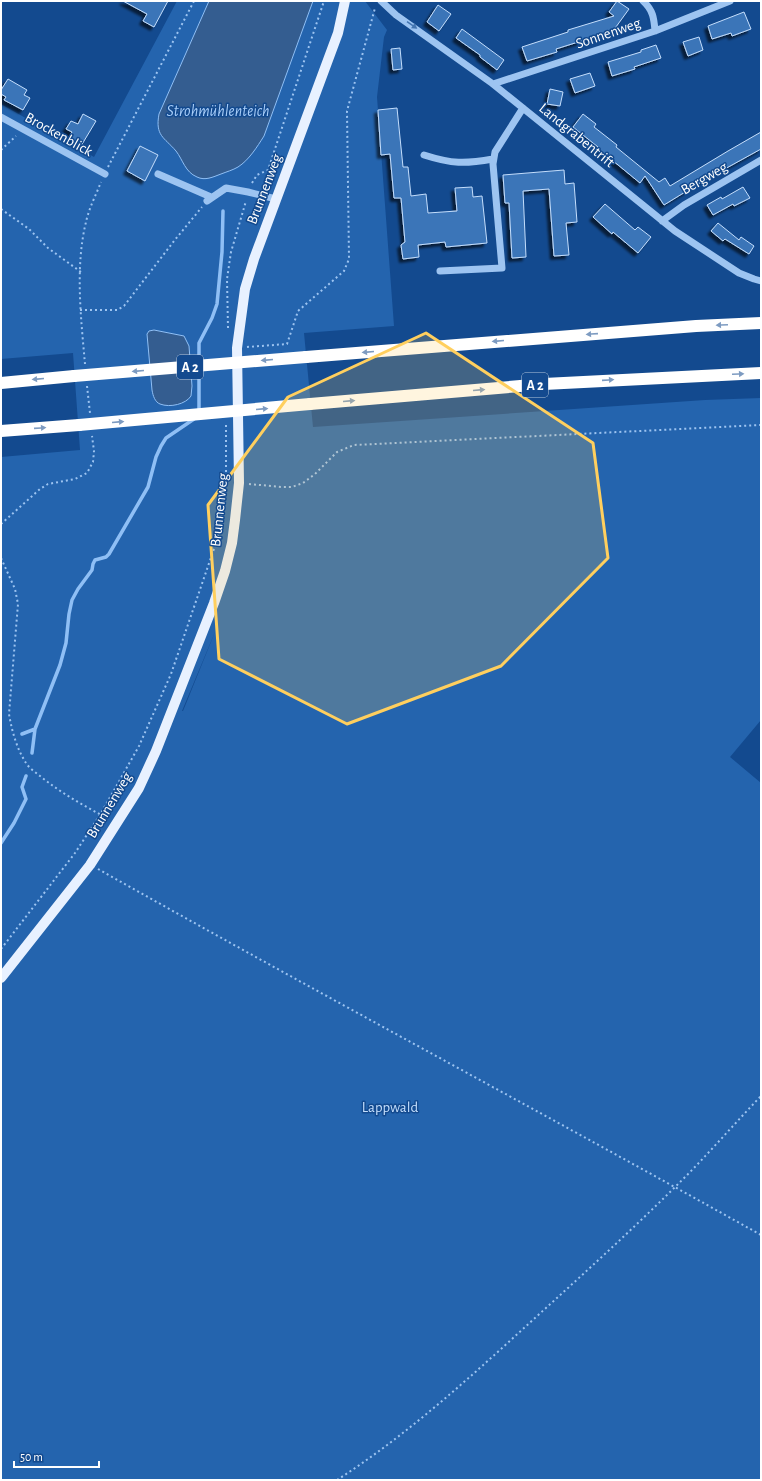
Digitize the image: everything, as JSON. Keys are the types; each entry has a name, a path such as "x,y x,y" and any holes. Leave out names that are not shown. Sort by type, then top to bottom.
{"highway":[{"name":"A 2","path":"1,382 696,326 761,323"},
{"name":"A 2","path":"1,431 559,383 761,373"}],"main road":[{"name":"Brunnenweg","path":"1,978 90,865 139,788 156,751 216,596 232,543 239,483 236,348 245,289 254,259 338,33 345,1"}],"street":[{"name":"Landgrabentrift","path":"381,1 396,15 493,84 682,236 739,273 754,280 761,281"},
{"path":"643,1 652,10 654,16 654,31"},
{"name":"Sonnenweg","path":"493,84 654,31 730,1"},
{"path":"440,271 502,268 493,164 495,152 523,108"},
{"name":"Brockenblick","path":"1,117 104,174"},
{"path":"424,155 444,162 468,163 494,159"},
{"name":"Bergweg","path":"662,221 684,205 761,160"},
{"path":"158,174 209,199 226,188 276,199"}],"path":[{"path":"194,1 104,174 86,222 82,240 80,310 117,310 124,306 209,199"},
{"path":"228,332 227,279 231,252 248,192 252,181 257,175 268,170 324,1"},
{"path":"236,348 287,344 298,311 344,271 349,259 348,111 376,1"},
{"path":"1,150 22,129"},
{"path":"1,209 29,229 48,248 81,272"},
{"path":"1,949 75,853 100,815 139,746 171,674 217,540 225,489 226,420"},
{"path":"239,483 292,487 303,483 315,474 337,452 354,444 761,425"},
{"path":"1,558 15,589 18,604 10,714 11,729 18,747 27,765 46,781 62,793 117,824"},
{"path":"90,865 261,961 492,1086 761,1235"},
{"path":"337,1480 382,1449 424,1417 498,1352 588,1270 675,1187 761,1096"}],"highlighted area":[{"path":"426,333 593,443 608,558 501,666 347,724 219,659 208,505 288,397"}],"green space":[{"name":"Lappwald","path":"177,1 365,1 387,30 384,37 377,97 394,326 304,333 313,427 705,400 761,398 761,720 730,757 761,783 761,1480 1,1480 1,457 80,450 73,353 1,359 1,104 94,157","holes":["217,627 183,711 182,711"]}],"water":[{"name":"Strohmühlenteich","path":"209,1 313,1 264,136 256,149 238,167 203,179 193,175 187,169 176,151 159,132 158,121 159,114"},
{"path":"154,330 184,336 189,346 192,386 191,396 182,403 168,406 158,403 154,397 152,390 147,334 149,331"}],"building":[{"path":"123,1 168,1 154,27 143,21 147,14"},
{"path":"617,1 629,9 613,31 556,49 557,52 527,61 522,47 568,32 568,30 614,16 609,12"},
{"path":"438,5 451,14 439,31 427,22"},
{"path":"744,12 751,29 732,36 731,33 712,39 708,26"},
{"path":"462,29 504,60 497,70 480,57 480,55 456,38"},
{"path":"699,37 703,50 688,56 683,42"},
{"path":"656,45 661,58 634,67 635,69 612,76 608,62 641,52 641,50"},
{"path":"400,48 402,69 393,70 391,49"},
{"path":"590,73 595,86 575,93 570,79"},
{"path":"8,79 27,90 24,95 30,98 23,110 4,100 6,97 1,94 1,90"},
{"path":"550,89 563,92 560,106 547,104"},
{"path":"397,108 403,167 408,167 411,196 426,194 428,213 457,211 455,188 472,187 473,197 482,196 487,243 446,247 445,242 418,245 419,257 403,259 401,245 405,242 401,198 394,198 390,154 381,155 378,110"},
{"path":"83,114 96,121 81,146 68,139 72,132 66,129 71,121 78,124"},
{"path":"583,114 596,124 594,127 617,145 616,147 659,182 665,178 670,186 761,132 761,149 703,181 664,205 645,176 640,183 596,149 598,147 573,127"},
{"path":"140,146 158,155 145,181 127,171"},
{"path":"564,170 565,184 574,183 577,222 566,223 569,255 554,256 549,189 523,191 526,257 512,258 509,203 505,203 503,175"},
{"path":"743,187 750,198 734,206 733,204 713,215 707,205 721,197 722,199"},
{"path":"605,204 635,230 638,227 651,237 638,253 613,232 612,234 593,217"},
{"path":"718,223 739,240 741,237 754,246 749,254 725,239 723,241 711,231"}],"waterway":[{"path":"199,411 199,343 212,318 217,304 222,252 223,211"},
{"path":"32,753 35,729 60,665 66,643 72,600 92,570 95,560 106,557 109,554 148,487 156,457 166,438 194,419"},
{"path":"22,734 35,729"},
{"path":"1,843 14,823 26,799 22,787 26,776"}]}
